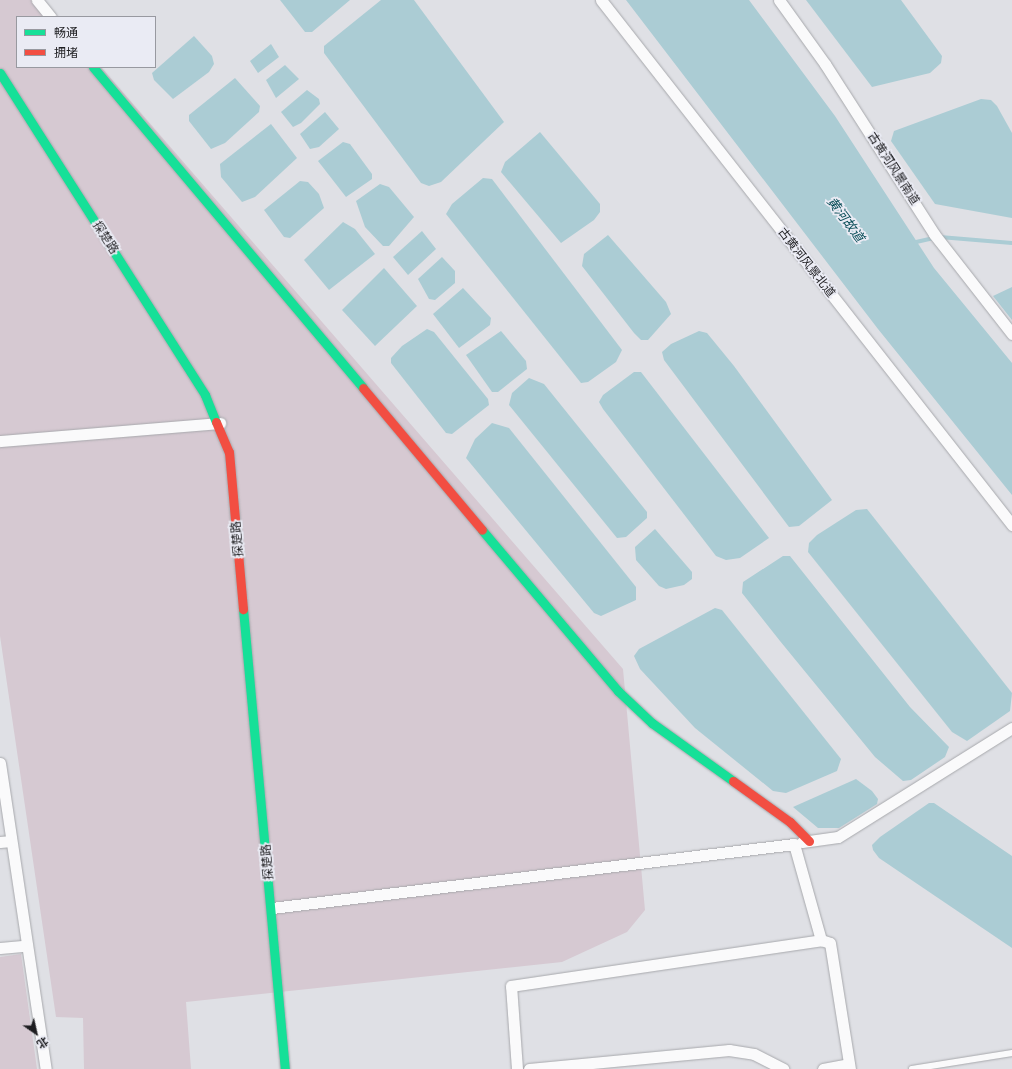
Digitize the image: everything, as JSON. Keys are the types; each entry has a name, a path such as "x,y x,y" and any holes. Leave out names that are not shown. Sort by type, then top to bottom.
{"main road":[{"path":"94,68 618,691 652,723 790,822 809,841"},
{"name":"探楚路","path":"0,73 220,423 229,452 272,908 285,1069"}],"street":[{"path":"37,0 50,16"},
{"name":"古黄河风景北道","path":"601,0 1012,525"},
{"name":"古黄河风景南道","path":"780,0 825,64 937,238 1012,334"},
{"path":"0,441 220,423"},
{"path":"272,908 794,844 838,837 1012,728"},
{"path":"0,763 5,841 26,946 46,1069"},
{"path":"794,844 821,940"},
{"path":"518,1069 511,986 821,940 830,943 849,1066 823,1069"},
{"path":"0,948 26,946"},
{"path":"529,1069 729,1050 754,1054 783,1069"}],"lane":[{"path":"912,1069 1012,1053"}],"shaded area":[{"path":"0,0 43,0 57,16 16,16 16,68 102,68 623,669 645,910 627,932 562,962 186,1002 191,1069 84,1069 83,1018 56,1017 0,636"},
{"path":"21,954 37,1069 0,1069 0,957"}],"water":[{"path":"280,0 350,0 312,32 305,32"},
{"path":"381,0 414,0 504,122 441,182 429,186 421,183 324,53 324,46"},
{"name":"黄河故道","path":"626,0 749,0 835,116 934,268 1012,363 1012,495 878,329"},
{"path":"806,0 901,0 942,56 941,63 930,73 872,87"},
{"path":"194,36 212,56 214,64 209,72 173,99 154,80 152,73"},
{"path":"271,44 279,57 258,73 250,61"},
{"path":"285,65 299,79 276,98 266,80"},
{"path":"235,78 260,106 259,112 225,143 211,149 189,121 189,115"},
{"path":"307,90 319,99 320,104 301,123 293,127 281,112"},
{"path":"981,99 991,100 997,106 1012,133 1012,218 935,204 891,141 894,131"},
{"path":"325,112 339,129 319,147 310,149 300,134"},
{"path":"271,124 297,158 255,197 242,202 221,177 220,164"},
{"path":"540,132 600,204 600,212 594,220 561,243 501,172 505,162"},
{"path":"343,142 350,144 372,174 372,179 346,197 318,161"},
{"path":"483,178 492,179 622,350 616,362 588,382 581,383 446,214 452,204"},
{"path":"300,181 308,182 319,194 324,208 290,238 284,237 264,210"},
{"path":"380,184 389,187 414,217 389,246 383,246 365,227 356,201"},
{"path":"343,222 355,229 375,254 329,290 304,260"},
{"path":"422,231 436,249 408,275 393,257"},
{"path":"608,235 666,302 671,314 648,340 641,340 634,333 582,266 584,254"},
{"path":"442,257 455,271 455,283 435,300 429,299 418,279"},
{"path":"384,268 417,306 375,346 342,310"},
{"path":"1012,287 1012,320 993,296"},
{"path":"463,288 491,318 490,325 459,348 433,314"},
{"path":"427,329 434,332 488,399 489,405 452,434 446,433 391,363 391,358 402,346"},
{"path":"501,331 526,361 527,369 498,392 492,392 466,355"},
{"path":"699,331 707,333 734,366 832,500 799,526 789,527 664,360 662,352 671,344"},
{"path":"634,372 641,372 769,538 740,558 726,560 716,556 599,402 603,395"},
{"path":"529,378 544,384 647,512 647,518 626,537 617,538 509,405 512,393"},
{"path":"492,423 509,428 636,587 636,600 601,616 594,613 466,458 475,439"},
{"path":"867,509 1012,693 1010,711 967,741 952,732 808,552 809,543 817,535 856,510"},
{"path":"655,529 692,572 692,579 684,585 666,589 659,586 636,560 635,547"},
{"path":"783,556 790,556 910,707 949,747 945,757 911,780 903,781 875,757 780,641 742,593 743,582"},
{"path":"715,608 722,610 841,759 837,771 786,793 773,791 695,728 640,669 634,656 639,649"},
{"path":"856,779 872,791 878,799 877,804 839,828 818,828 793,807"},
{"path":"929,803 934,803 1012,856 1012,948 879,858 873,850 872,845 880,837"}],"waterway":[{"path":"940,237 1012,243"},
{"path":"912,243 933,238"}],"traffic: fast":[{"path":"94,68 363,388"},
{"path":"0,73 205,395 216,422"},
{"path":"482,530 618,691 652,723 733,781"},
{"path":"243,609 285,1069"}],"traffic: jam":[{"path":"363,388 482,530"},
{"path":"216,422 229,452 243,609"},
{"path":"733,781 790,822 809,841"}]}
